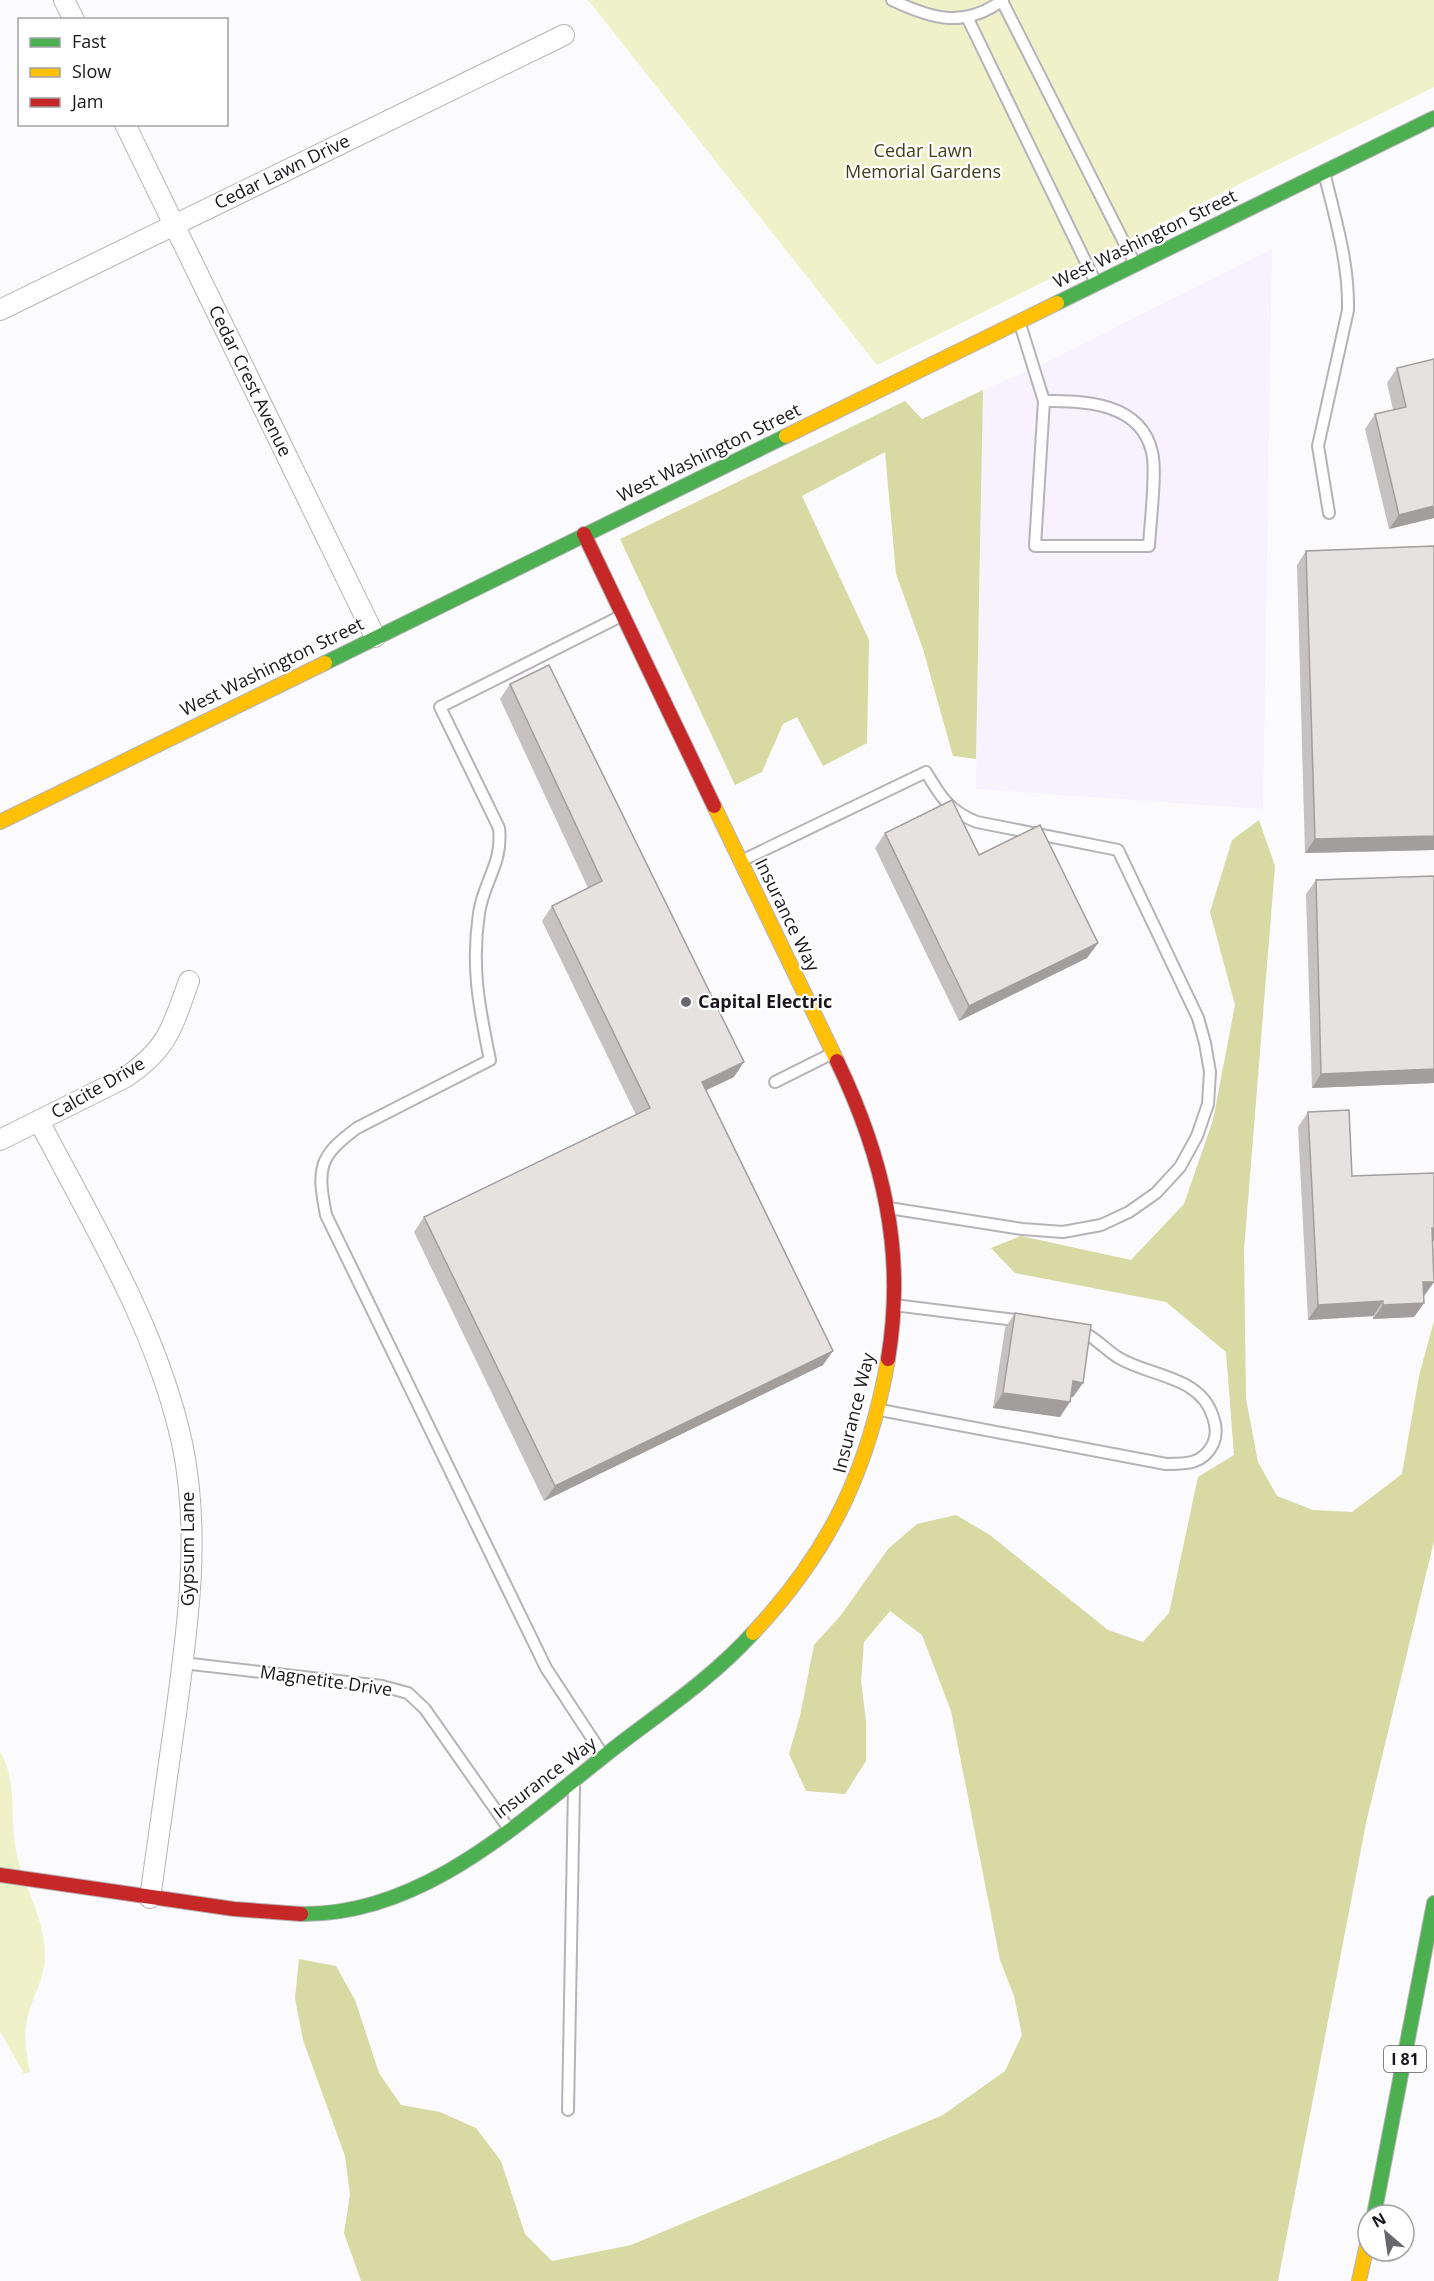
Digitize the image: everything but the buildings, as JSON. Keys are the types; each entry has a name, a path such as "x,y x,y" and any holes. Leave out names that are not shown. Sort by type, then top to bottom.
{"main road":[{"name":"West Washington Street","path":"0,822 1434,118"},
{"name":"Insurance Way","path":"0,1875 264,1913 341,1912 409,1892 470,1856 574,1781 698,1684 741,1646 783,1600 822,1547 852,1491 884,1378 894,1305 895,1264 889,1208 871,1143 853,1094 584,534"},
{"name":"I 81","path":"1376,2203 1434,1903"},
{"path":"1359,2281 1363,2263"}],"street":[{"path":"64,0 73,18"},
{"name":"Cedar Lawn Drive","path":"0,310 564,35"},
{"name":"Cedar Crest Avenue","path":"126,126 375,637"},
{"name":"Calcite Drive","path":"0,1140 145,1064 168,1038 189,981"},
{"name":"Gypsum Lane","path":"39,1121 142,1320 165,1380 182,1444 192,1535 189,1602 183,1663 150,1898"}],"lane":[{"path":"892,0 941,17 968,19 1003,1 1136,264"},
{"path":"968,19 1096,283"},
{"path":"1323,172 1347,265 1349,287 1348,310 1318,446 1329,513"},
{"path":"1018,321 1044,401 1035,546 1149,546 1153,453 1144,434 1128,417 1107,406 1078,400 1044,401"},
{"path":"603,1757 546,1668 326,1215 320,1185 324,1159 348,1135 490,1060 474,967 479,910 501,848 499,828 440,707 623,615"},
{"path":"741,861 926,771 944,802 960,816 977,822 1118,850 1198,1018 1210,1072 1208,1104 1197,1136 1180,1167 1156,1193 1129,1212 1101,1225 1063,1232 1022,1229 889,1208"},
{"path":"775,1082 833,1053"},
{"path":"894,1305 1031,1322"},
{"path":"876,1410 1166,1464 1188,1464 1208,1453 1215,1439 1215,1425 1204,1396 1189,1386 1117,1357 1085,1332 1066,1327"},
{"name":"Magnetite Drive","path":"183,1663 371,1684 408,1693 425,1709 509,1829"},
{"path":"568,2110 574,1781"}],"shaded area":[{"path":"1272,249 1263,809 976,789 983,390 1035,368"}],"green space":[{"name":"Cedar Lawn Memorial Gardens","path":"588,0 1434,0 1434,87 877,365"},
{"path":"983,390 976,759 953,756 923,649 896,574 885,452 802,496 869,640 867,743 823,766 797,717 783,724 762,772 735,785 620,539 905,401 922,419"},
{"path":"1259,820 1275,866 1244,1250 1246,1399 1258,1462 1277,1496 1313,1510 1352,1512 1402,1474 1419,1376 1434,1321 1434,1541 1366,1823 1278,2281 361,2281 344,2233 350,2195 345,2156 303,2040 295,1998 299,1959 336,1966 355,2000 379,2073 401,2105 440,2112 476,2128 501,2161 525,2234 552,2261 631,2245 943,2115 1005,2071 1022,2035 1014,1996 1000,1960 951,1711 922,1635 890,1611 864,1642 861,1681 866,1721 866,1761 845,1794 806,1791 789,1754 800,1716 814,1645 841,1615 888,1549 917,1524 956,1515 990,1535 1108,1630 1143,1642 1169,1613 1198,1477 1234,1455 1226,1352 1166,1302 1015,1273 991,1248 1021,1236 1131,1260 1184,1204 1213,1120 1235,1005 1210,912 1232,840"},
{"path":"0,1751 11,1785 15,1845 40,1923 45,1951 41,1980 26,2026 30,2072 24,2074 0,2031"}],"traffic: fast":[{"path":"1057,303 1434,118"},
{"path":"325,663 786,436"},
{"path":"301,1914 346,1910 390,1899 431,1880 471,1857 509,1831 688,1692 753,1633"},
{"path":"1376,2203 1434,1903"}],"traffic: slow":[{"path":"786,436 1057,303"},
{"path":"0,822 325,663"},
{"path":"714,806 837,1061"},
{"path":"753,1633 804,1571 825,1539 842,1506 870,1437 888,1359"},
{"path":"1359,2281 1363,2263"}],"traffic: jam":[{"path":"584,534 714,806"},
{"path":"837,1061 867,1133 886,1206 892,1243 894,1281 893,1319 888,1359"},
{"path":"0,1875 234,1909 301,1914"}],"place":[{"name":"Capital Electric","path":"686,1002"}]}
